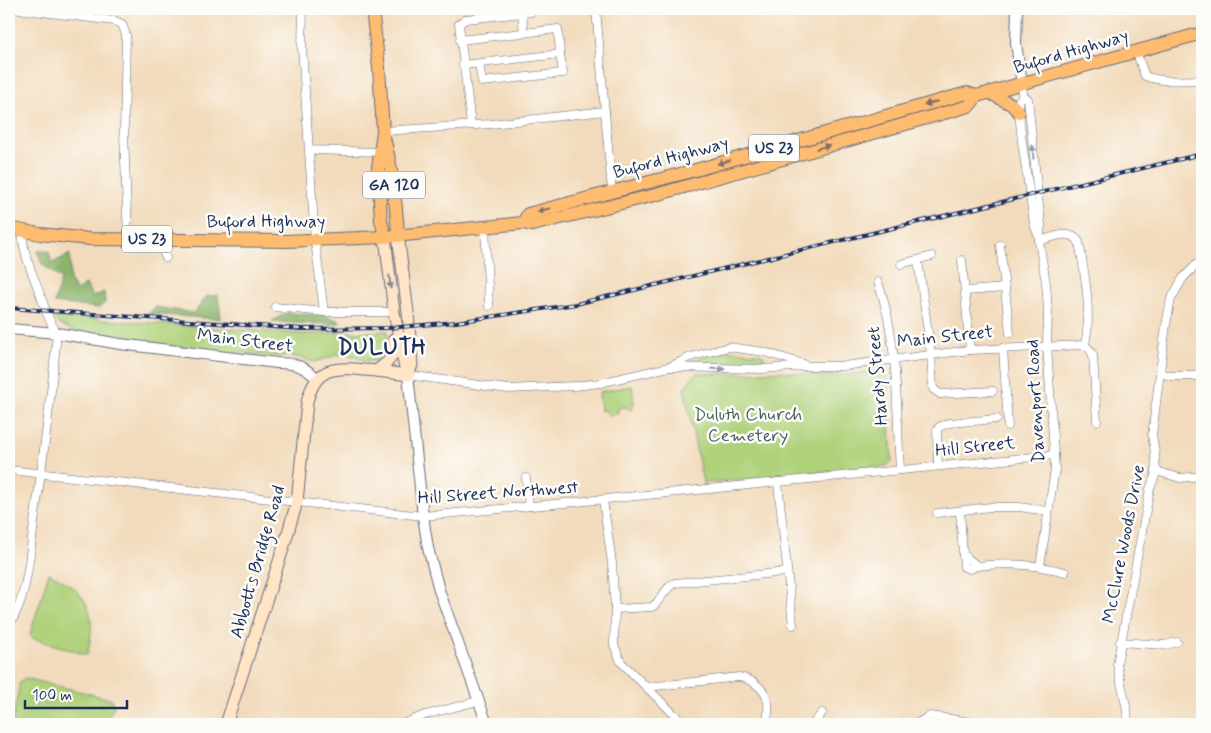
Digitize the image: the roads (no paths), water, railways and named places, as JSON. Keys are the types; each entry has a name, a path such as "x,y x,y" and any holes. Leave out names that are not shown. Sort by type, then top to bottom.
{"main road":[{"name":"GA 120","path":"372,9 379,68 383,133 394,183 398,235"},
{"name":"Buford Highway","path":"523,223 528,214 663,179 967,93 984,95 1022,90 1136,52 1202,33"},
{"name":"Buford Highway","path":"9,228 22,232 90,239 315,240 385,237 523,223 532,226 739,171 969,106 984,95"},
{"path":"984,95 1011,104 1019,112"},
{"path":"842,142 845,134 864,122"},
{"name":"GA 120","path":"383,133 378,161 385,237"},
{"path":"739,171 746,163 774,155 777,147"},
{"path":"611,206 611,203 615,200 652,188 663,179"},
{"path":"557,219 566,210 600,204 612,192"},
{"path":"398,235 406,295 412,365 408,375"},
{"path":"385,237 396,328 408,375"},
{"path":"376,371 386,364 393,355 396,328"},
{"path":"318,379 330,370 338,368 408,375"},
{"name":"Abbotts Bridge Road","path":"226,724 284,549 297,502 307,402 312,387 318,379"}],"street":[{"path":"18,9 115,21 122,24 126,35 124,133 128,239"},
{"path":"303,9 302,47 315,240 324,312"},
{"path":"596,9 612,192"},
{"path":"1017,9 1016,42 1022,90"},
{"path":"471,125 459,24 462,21 531,12"},
{"path":"522,14 524,33"},
{"path":"460,40 558,29 563,73 482,82 479,64"},
{"path":"1136,52 1145,76 1172,80 1202,80"},
{"path":"463,65 560,54"},
{"name":"Davenport Road","path":"1022,90 1018,102 1022,142 1034,224 1046,283 1048,310 1046,345 1054,455 1054,469 1040,566"},
{"name":"Davenport Road","path":"1022,90 1028,99 1030,112 1041,225 1038,238"},
{"path":"383,133 605,111"},
{"path":"310,150 380,152"},
{"path":"485,228 489,306"},
{"path":"9,626 17,613 22,599 41,475 57,333 49,322 22,247 22,232"},
{"path":"1038,238 1067,234 1076,238 1079,242 1087,287 1087,335 1085,344 1093,355 1097,422"},
{"path":"157,240 166,258"},
{"path":"1000,245 1010,333"},
{"path":"902,264 932,256"},
{"path":"918,260 931,354 933,389 940,394 993,391"},
{"path":"962,260 970,350"},
{"name":"McClure Woods Drive","path":"1128,724 1126,703 1120,684 1117,664 1150,489 1156,471 1152,434 1160,373 1172,299 1183,278 1197,264 1202,262"},
{"name":"Hardy Street","path":"878,282 886,306 894,360 900,470"},
{"path":"966,291 1005,288"},
{"path":"274,306 324,312 394,312"},
{"name":"Main Street","path":"9,329 57,333 120,344 277,363 291,363 302,366 318,379"},
{"name":"Main Street","path":"669,367 683,366 722,370 843,366 970,350 1085,344"},
{"name":"Main Street","path":"669,367 690,357 729,347 769,354 809,366"},
{"path":"1003,348 1008,426"},
{"path":"769,354 770,369"},
{"path":"487,724 437,584 428,548 408,375 508,390 600,383 669,367"},
{"path":"1160,373 1171,376 1202,376"},
{"path":"938,466 937,431 939,427 949,423 997,419"},
{"name":"Hill Street","path":"900,470 1054,455"},
{"name":"Hill Street Northwest","path":"9,470 423,516 900,470"},
{"path":"1156,471 1180,478 1202,476"},
{"path":"526,478 529,506"},
{"path":"778,483 793,625"},
{"path":"603,500 612,563 615,609 614,645 621,662 684,724"},
{"path":"937,513 960,512 991,507 1019,507 1047,512"},
{"path":"960,512 963,554 977,566 996,564 1040,566 1065,572"},
{"path":"615,609 652,607 657,604 671,585 674,584 788,572"},
{"path":"1120,642 1165,645 1177,642"},
{"path":"647,687 739,677 749,678 766,695 768,703 767,724"},
{"path":"403,724 425,715 478,701"},
{"path":"813,724 822,713"},
{"path":"916,724 930,716 986,724"}],"railway":[{"path":"9,308 301,329 389,328 456,322 576,304 1202,154"}],"district":[{"name":"DULUTH","path":"382,348"}],"park label":[{"name":"Duluth Church Cemetery","path":"748,425"}]}
